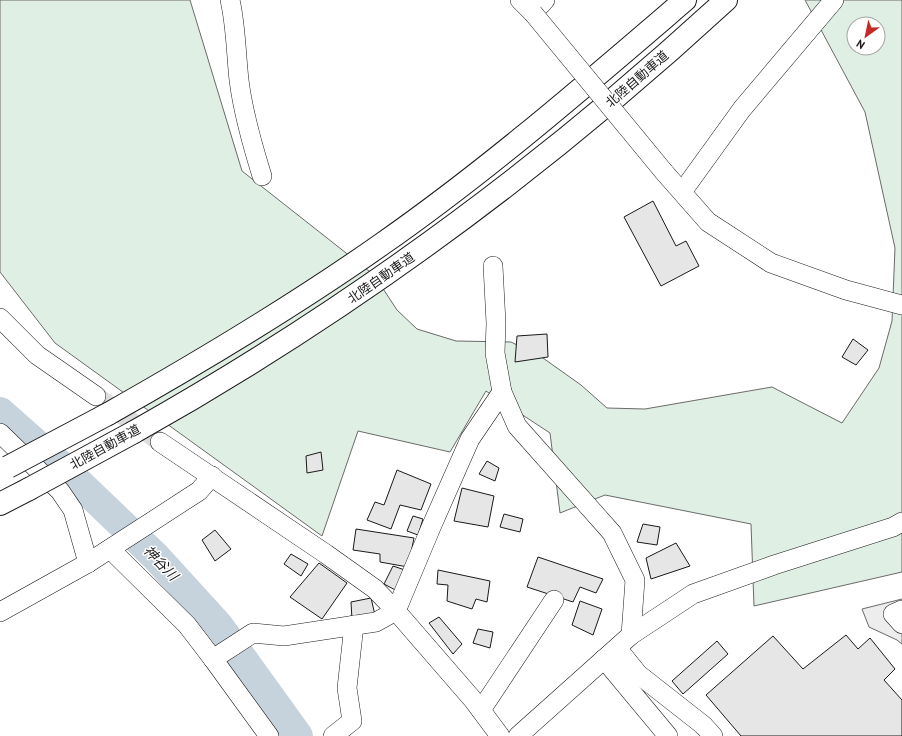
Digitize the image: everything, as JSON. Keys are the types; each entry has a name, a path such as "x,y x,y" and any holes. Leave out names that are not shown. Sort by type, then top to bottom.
{"highway":[{"path":"4,469 102,405 199,362 382,244 485,166 581,89 685,0"},
{"name":"北陸自動車道","path":"0,504 210,390 303,331 400,266 496,194 600,110 726,0"}],"street":[{"path":"230,0 234,19 239,80 248,134 262,176"},
{"path":"682,192 742,110 834,0"},
{"path":"533,4 664,172 708,222 771,263 846,290 902,305"},
{"path":"493,266 496,323 495,353 502,392 517,426 612,533 635,580 631,634"},
{"path":"0,318 37,355 102,405"},
{"path":"215,658 253,633 284,636 376,622 396,611 470,439 502,392"},
{"path":"0,433 60,491 73,510 88,563"},
{"path":"160,442 212,476 375,590 396,611 481,710 500,736"},
{"path":"0,612 88,563 149,524 199,491 212,476"},
{"path":"518,736 631,634 693,594 774,565 893,527 902,522"},
{"path":"113,547 215,658 269,736"},
{"path":"481,710 554,600"},
{"path":"902,610 893,614 902,624"},
{"path":"333,736 352,721 347,688 354,625"},
{"path":"610,654 668,736"},
{"path":"610,654 703,725 713,736"}],"green space":[{"path":"0,0 190,0 242,171 374,275 397,310 417,329 456,341 511,342 543,358 581,385 607,408 645,409 772,387 842,423 879,368 892,321 895,248 865,112 805,0 902,0 902,572 754,606 751,524 605,495 560,513 550,433 486,391 450,452 358,431 322,536 55,343 0,272"}],"shaded area":[{"path":"902,599 902,644 897,640 869,627 862,609"}],"building":[{"path":"653,201 676,246 686,241 699,266 661,286 624,217"},
{"path":"547,334 548,357 515,362 517,336"},
{"path":"853,339 868,350 856,365 842,357"},
{"path":"321,452 323,470 307,473 306,456"},
{"path":"487,461 499,468 495,481 479,474"},
{"path":"397,470 431,484 421,510 400,505 391,529 367,520 375,502 384,505"},
{"path":"462,488 494,496 488,527 454,521"},
{"path":"504,514 523,519 520,532 500,527"},
{"path":"413,516 423,519 418,535 407,531"},
{"path":"643,524 660,527 657,545 637,542"},
{"path":"356,529 414,538 408,567 380,562 380,554 353,550"},
{"path":"215,530 231,549 215,561 202,540"},
{"path":"676,543 690,566 651,579 646,558"},
{"path":"291,554 308,564 301,576 284,564"},
{"path":"538,557 603,579 596,593 580,587 573,602 527,587"},
{"path":"319,563 347,583 322,619 290,597"},
{"path":"393,566 405,570 399,592 384,584"},
{"path":"438,570 490,581 487,602 476,599 472,609 447,601 448,585 437,584"},
{"path":"371,598 375,615 352,620 351,602"},
{"path":"580,601 602,609 593,635 572,625"},
{"path":"439,617 462,644 453,654 429,623"},
{"path":"478,629 493,632 490,648 473,643"},
{"path":"846,635 858,649 870,638 895,669 884,680 902,700 902,736 741,736 706,695 773,636 803,669"},
{"path":"717,641 728,654 683,694 672,681"}],"waterway":[{"name":"神谷川","path":"0,412 60,465 156,557 218,625 298,736"}],"tunnel":[{"path":"96,396 160,442"}]}
